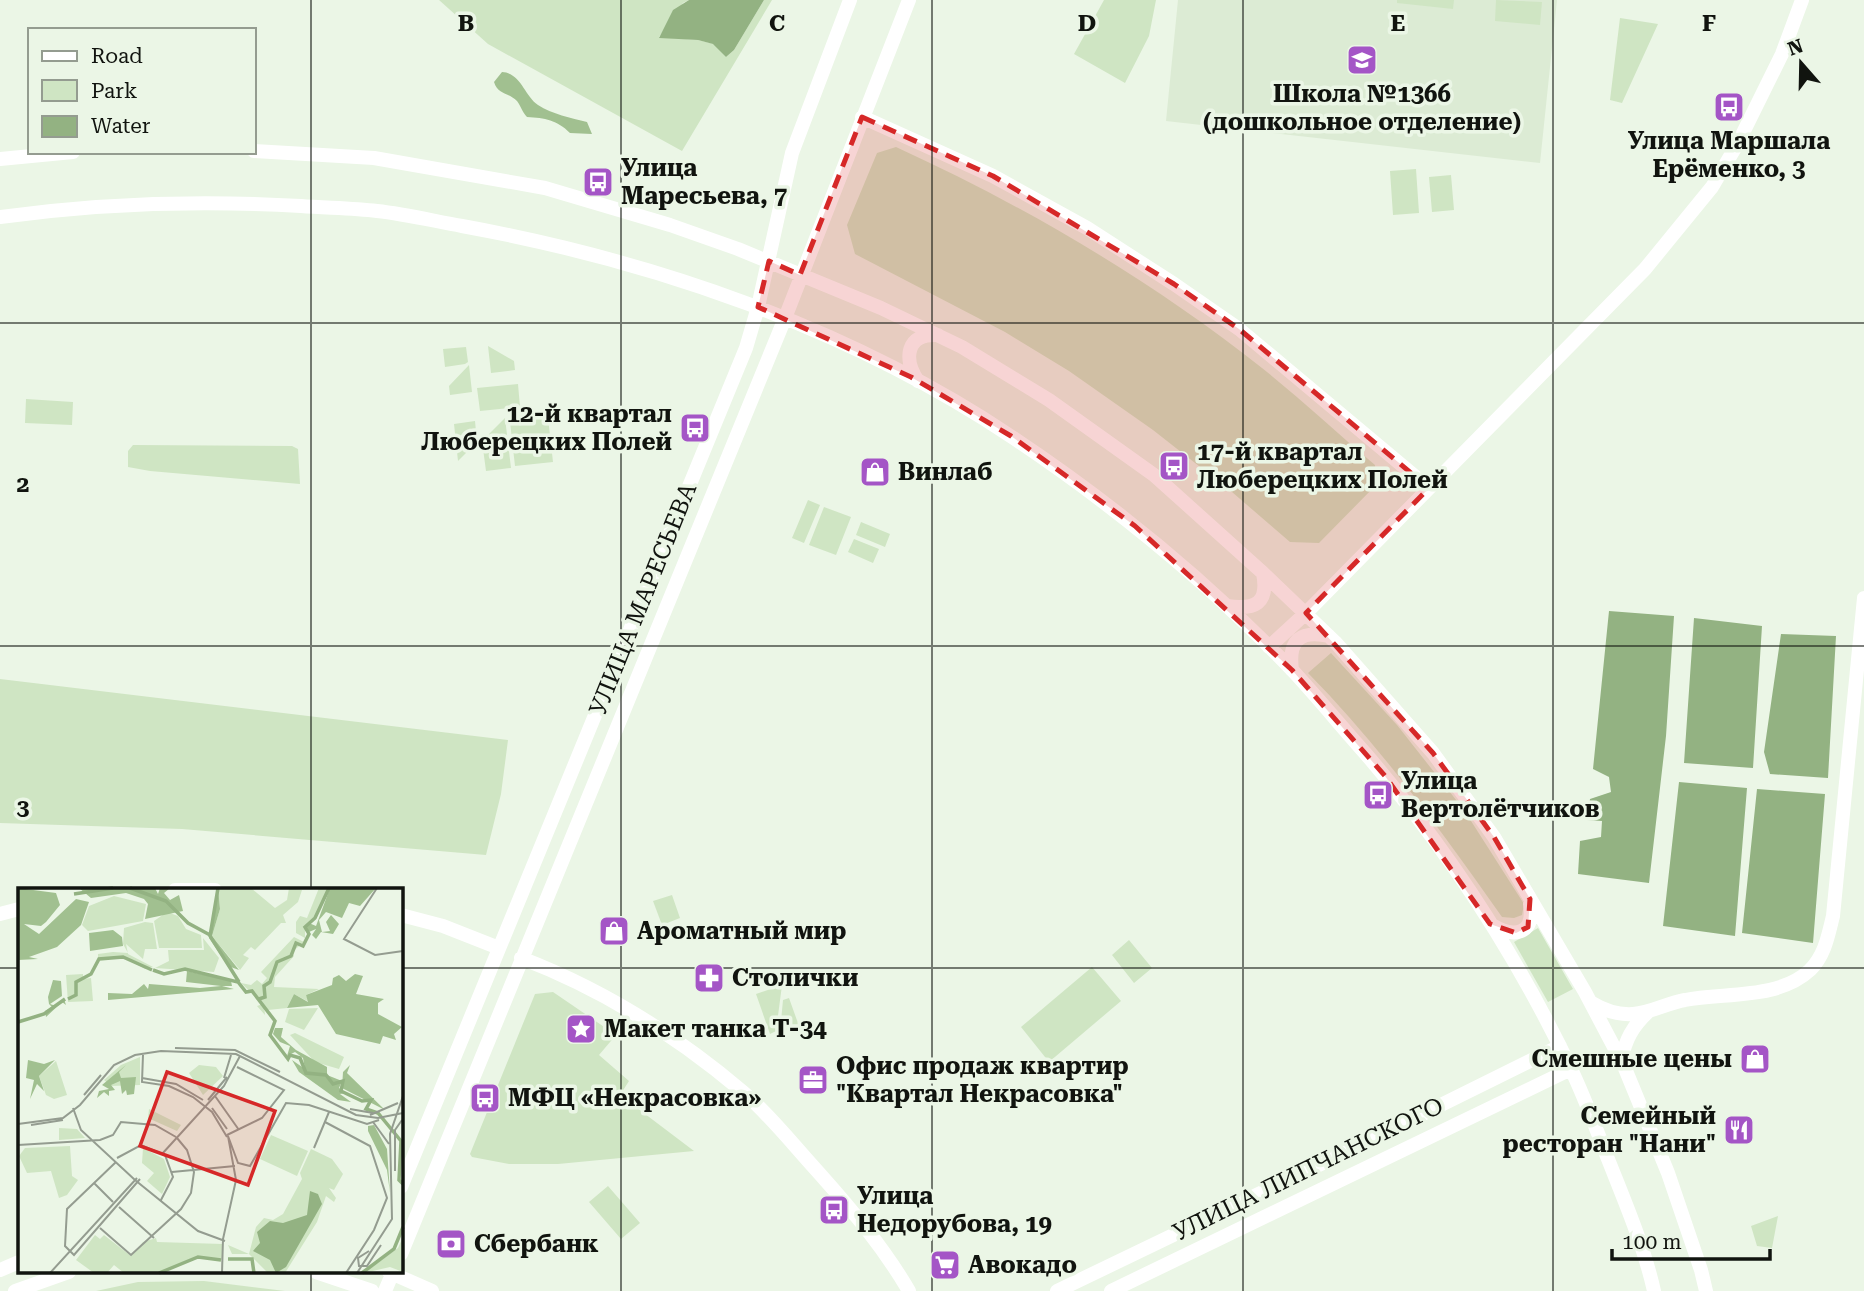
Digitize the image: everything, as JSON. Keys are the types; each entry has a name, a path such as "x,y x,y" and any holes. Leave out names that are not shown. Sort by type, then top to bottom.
{"street":[{"name":"УЛИЦА МАРЕСЬЕВА","path":"402,1185 746,348 769,261 792,153 850,0"},
{"path":"800,275 909,0"},
{"path":"1269,647 1306,613 1645,268 1712,187 1738,143 1782,54 1802,0"},
{"path":"862,117 993,176 1087,228 1174,284 1238,329 1429,488"},
{"path":"256,151 374,158 545,188 670,225 769,261 938,335 1049,400 1154,475 1329,636 1433,753 1494,837 1591,1002 1621,1060 1668,1173 1706,1291"},
{"path":"0,159 52,154"},
{"path":"0,217 98,205 203,202 378,211 535,239 642,268 785,318 918,381 1011,436 1124,518 1227,606 1292,670 1385,776 1425,827 1490,924 1560,1046 1626,1205 1654,1291"},
{"name":"УЛИЦА МАРЕСЬЕВА","path":"402,1252 785,318 800,275"},
{"path":"918,381 908,363 908,354 916,341 933,334 938,335"},
{"path":"1227,606 1241,608 1254,605 1264,597 1266,588 1263,573"},
{"path":"1591,1002 1605,1011 1649,1012 1684,1000 1769,989 1786,985 1809,971 1821,957 1833,916 1864,598"},
{"path":"1292,670 1290,654 1294,644 1304,635 1315,633 1329,636"},
{"path":"1490,924 1503,931 1516,933 1528,927 1532,918 1530,899"},
{"path":"0,914 18,909"},
{"path":"402,915 443,926 499,948"},
{"path":"521,958 548,968 621,1006 680,1043 745,1094 832,1188 885,1252 909,1291"},
{"path":"1621,1060 1628,1034 1649,1012"},
{"name":"УЛИЦА ЛИПЧАНСКОГО","path":"1056,1291 1560,1046"},
{"name":"УЛИЦА ЛИПЧАНСКОГО","path":"1111,1291 1571,1069"},
{"path":"0,1270 18,1262"},
{"path":"15,1291 63,1274"},
{"path":"331,1274 360,1278 372,1291"},
{"path":"385,1291 390,1274"},
{"path":"395,1274 432,1291"}],"highlighted area":[{"path":"862,117 993,176 1174,284 1239,329 1429,488 1306,613 1433,753 1494,837 1530,899 1528,927 1516,933 1490,924 1385,776 1292,670 1135,526 1011,436 911,377 758,307 769,261 800,275"}],"shaded area":[{"name":"Школа №1366 (дошкольное отделение)","path":"1178,0 1557,0 1540,163 1166,121"},
{"path":"502,72 514,76 538,105 587,122 592,134 570,133 550,120 527,117 517,101 496,86 494,82"}],"green space":[{"path":"439,0 689,0 683,3 659,37 714,44 726,57 734,50 764,0 772,0 682,151 488,44"},
{"path":"1104,0 1156,0 1149,36 1125,83 1074,54"},
{"path":"1397,0 1454,0 1453,9 1397,3"},
{"path":"1496,0 1542,2 1540,25 1495,21"},
{"path":"1620,18 1658,24 1622,103 1610,100"},
{"path":"896,147 1039,220 1176,305 1262,368 1375,465 1376,485 1319,543 1290,542 1153,430 1069,371 1005,332 855,254 847,225 877,153"},
{"path":"1416,169 1419,213 1393,215 1390,171"},
{"path":"1451,175 1454,210 1432,212 1429,177"},
{"path":"488,346 514,361 515,370 491,373"},
{"path":"466,347 468,362 445,367 443,349"},
{"path":"469,365 472,392 450,395 449,386"},
{"path":"518,384 520,407 480,411 477,388"},
{"path":"26,399 73,402 72,425 25,423"},
{"path":"547,409 553,462 515,466 509,413"},
{"path":"505,418 511,468 486,471 482,441"},
{"path":"475,421 477,442 458,461 454,424"},
{"path":"133,445 292,446 298,449 300,484 128,467 128,451"},
{"path":"808,500 820,505 804,543 792,538"},
{"path":"824,507 851,517 836,555 809,545"},
{"path":"861,522 890,534 885,547 856,535"},
{"path":"854,539 879,549 873,563 848,552"},
{"path":"1331,653 1397,725 1464,810 1524,904 1522,915 1514,918 1502,917 1434,822 1386,761 1308,673"},
{"path":"0,679 508,740 501,794 486,855 182,829 0,823"},
{"path":"672,895 680,918 662,925 653,901"},
{"path":"1538,928 1573,989 1548,1002 1514,942"},
{"path":"1129,940 1152,968 1134,983 1112,955"},
{"path":"1092,967 1121,1001 1049,1062 1021,1027"},
{"path":"782,985 776,1031 770,1034 756,994"},
{"path":"553,992 616,1035 599,1055 629,1081 620,1095 694,1151 558,1164 509,1164 472,1157 470,1154 535,994"},
{"path":"789,998 799,1026 780,1032 783,1000"},
{"path":"608,1186 640,1223 621,1239 589,1202"},
{"path":"1778,1216 1772,1248 1757,1246 1751,1226"},
{"path":"204,1281 285,1291 96,1291 138,1282"}],"water":[{"path":"689,0 764,0 734,50 726,57 713,44 698,40 659,38 673,10"},
{"path":"1609,611 1674,616 1666,736 1649,883 1578,874 1580,841 1601,837 1602,821 1587,820 1590,799 1611,792 1609,777 1593,769"},
{"path":"1694,618 1762,626 1753,768 1684,763"},
{"path":"1781,634 1836,636 1828,778 1770,774 1764,752"},
{"path":"1679,782 1747,788 1735,936 1663,926"},
{"path":"1757,789 1825,794 1813,943 1742,933"}],"place":[{"name":"Школа №1366 (дошкольное отделение)","path":"1362,60"},
{"name":"Улица Маршала Ерёменко, 3","path":"1729,107"},
{"name":"Улица Маресьева, 7","path":"598,182"},
{"name":"12-й квартал Люберецких Полей","path":"695,428"},
{"name":"17-й квартал Люберецких Полей","path":"1174,466"},
{"name":"Винлаб","path":"875,472"},
{"name":"Улица Вертолётчиков","path":"1378,795"},
{"name":"Ароматный мир","path":"614,931"},
{"name":"Столички","path":"709,978"},
{"name":"Макет танка Т-34","path":"581,1029"},
{"name":"Смешные цены","path":"1755,1059"},
{"name":"Офис продаж квартир \"Квартал Некрасовка\"","path":"813,1080"},
{"name":"МФЦ «Некрасовка»","path":"485,1098"},
{"name":"Семейный ресторан \"Нани\"","path":"1739,1130"},
{"name":"Улица Недорубова, 19","path":"834,1210"},
{"name":"Сбербанк","path":"451,1244"},
{"name":"Авокадо","path":"945,1265"}]}
